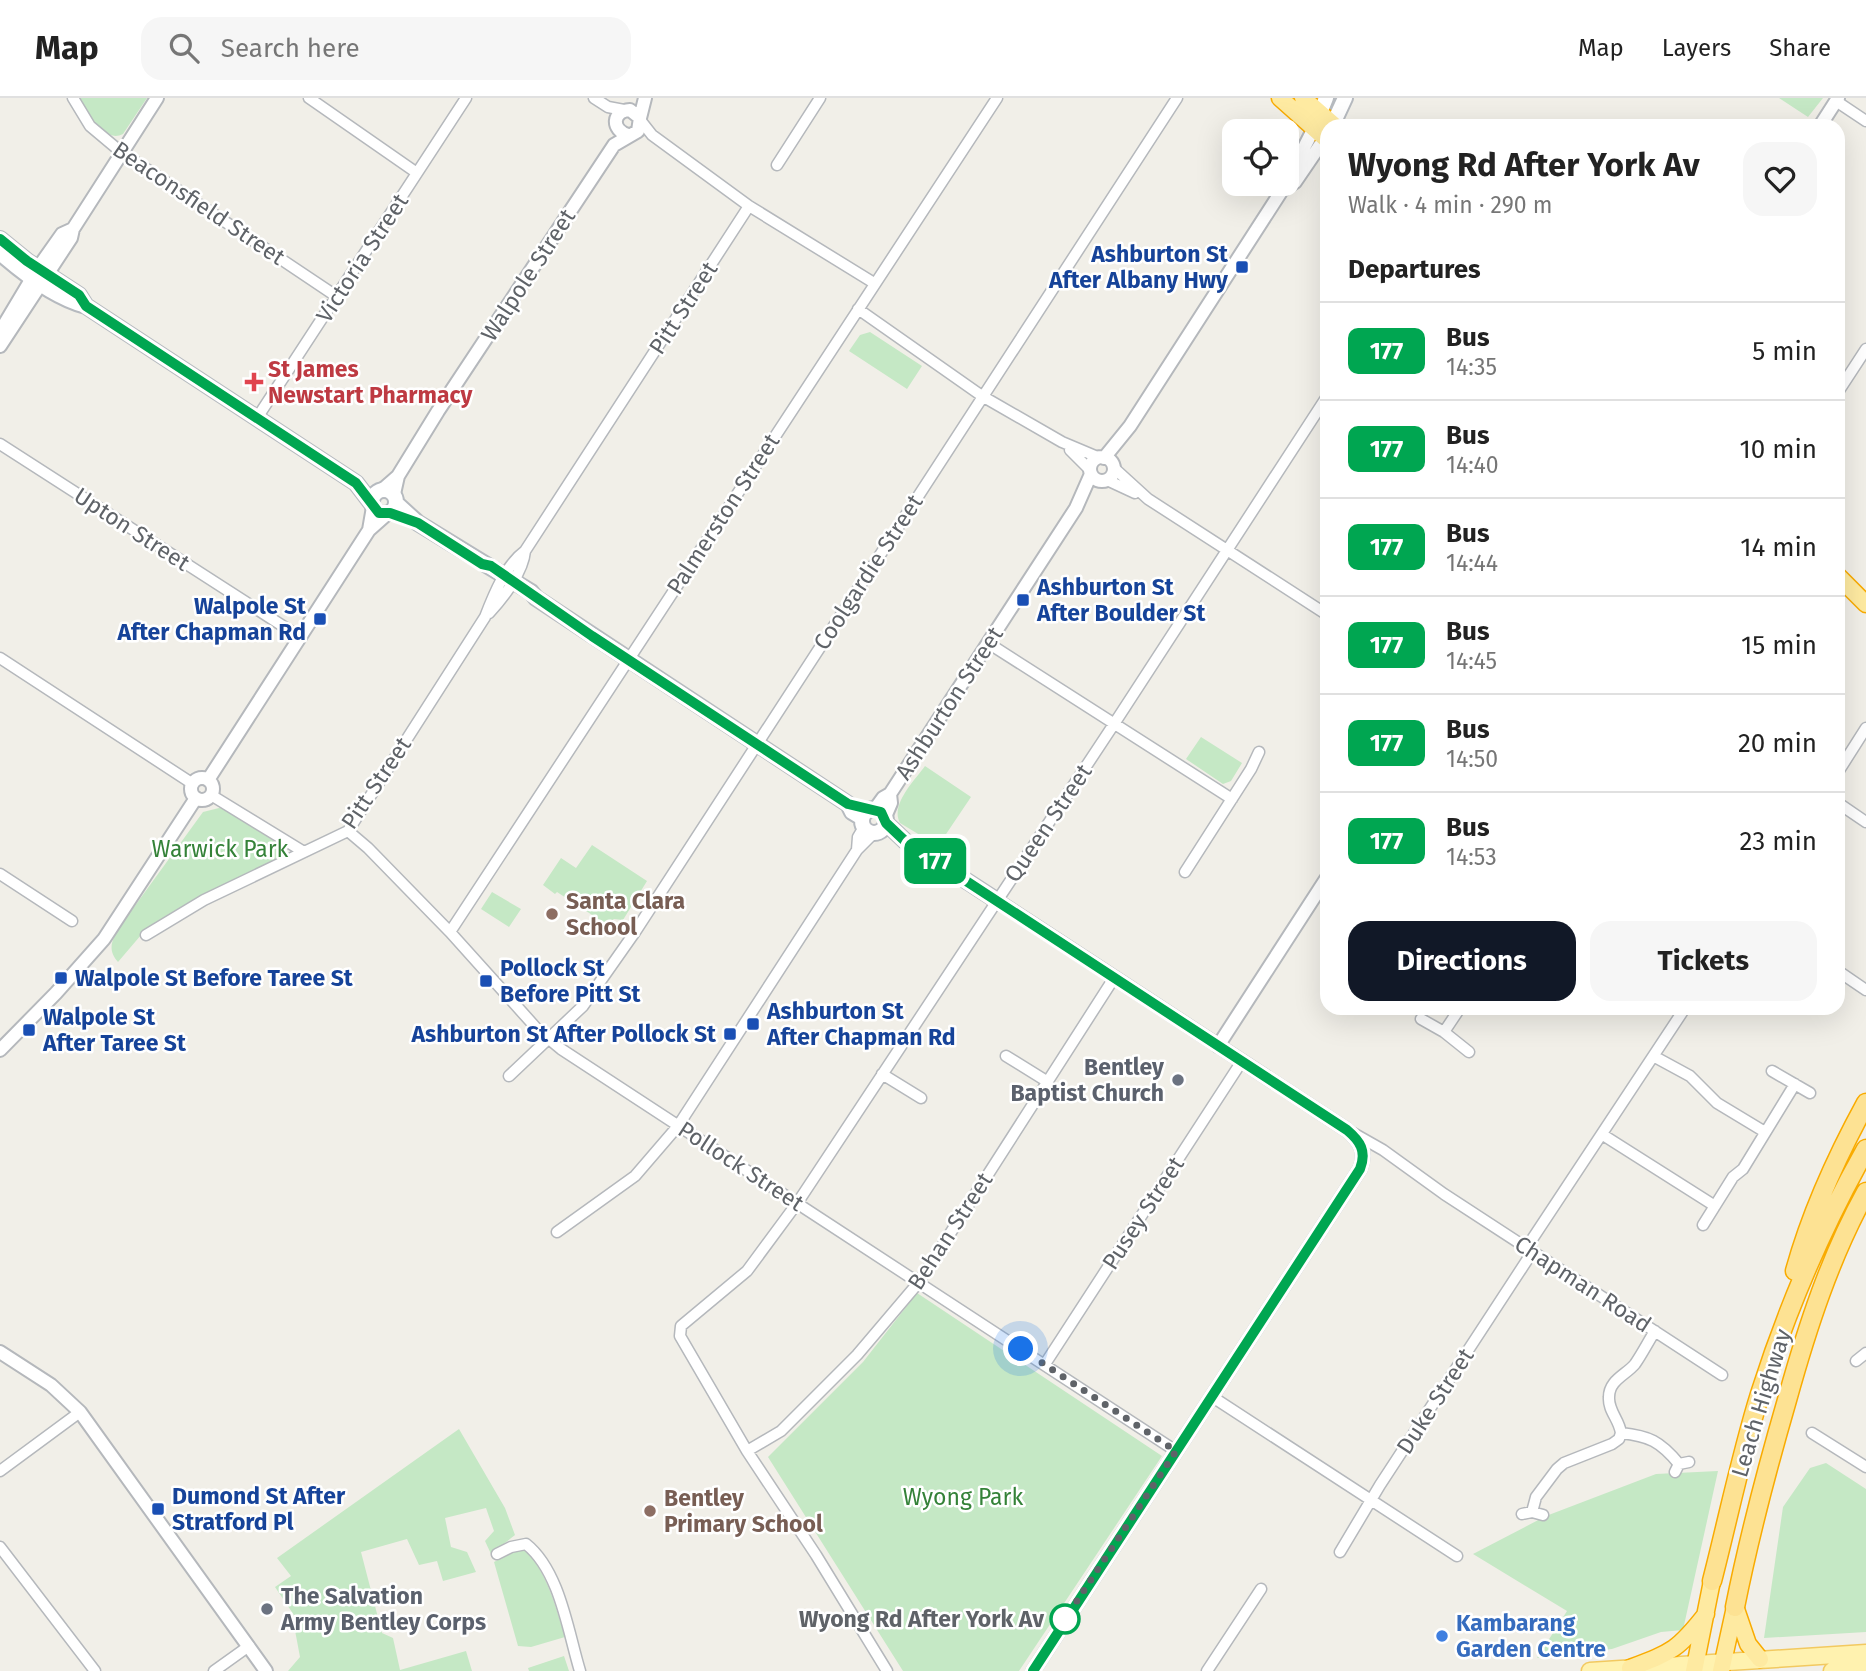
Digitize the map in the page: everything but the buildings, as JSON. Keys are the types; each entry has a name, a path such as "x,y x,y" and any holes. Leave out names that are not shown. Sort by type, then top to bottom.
{"highway":[{"path":"1280,98 1320,121"},
{"path":"1303,98 1321,119"},
{"path":"1845,583 1866,604"},
{"path":"1845,598 1866,618"},
{"path":"1760,1395 1803,1240 1834,1167 1866,1103"},
{"name":"Leach Highway","path":"1695,1667 1712,1581 1760,1395 1810,1258 1843,1188 1866,1149"},
{"name":"Leach Highway","path":"1722,1666 1769,1459 1806,1335 1830,1267 1866,1192"},
{"path":"1830,1267 1866,1209"},
{"path":"1735,1607 1748,1644 1760,1659"},
{"path":"1630,1668 1678,1647 1706,1614"}],"main road":[{"path":"1330,119 1345,98"},
{"path":"0,239 40,276"},
{"path":"0,253 40,276"},
{"name":"Chapman Road","path":"40,276 79,295 86,306 482,564 488,572 507,581 530,599 536,598 848,804 852,812 875,821 996,900"},
{"path":"1590,1671 1722,1666 1760,1659 1866,1653"},
{"path":"1832,1671 1866,1669"}],"street":[{"name":"Beaconsfield Street","path":"73,98 90,126 121,152 336,296"},
{"path":"0,332 71,238 73,229 157,98"},
{"path":"309,98 417,173"},
{"name":"Victoria Street","path":"257,418 466,98"},
{"path":"594,98 608,107 633,115 652,135 749,206 874,283"},
{"path":"777,165 820,98"},
{"name":"Palmerston Street","path":"450,932 997,98"},
{"name":"Coolgardie Street","path":"509,1076 583,1006 635,932 1177,98"},
{"path":"633,115 645,99"},
{"path":"1824,119 1837,99 1866,121"},
{"path":"608,107 623,130 652,135"},
{"path":"623,130 618,115 633,115"},
{"path":"623,130 640,126 633,115"},
{"name":"Walpole Street","path":"384,502 438,411 623,130"},
{"name":"Ashburton Street","path":"1299,175 1320,136"},
{"name":"Ashburton Street","path":"556,1232 635,1176 678,1126 857,850 858,837 875,821 883,798 890,794 1076,508 1107,469 1130,426 1278,196"},
{"name":"Pitt Street","path":"146,935 204,900 348,831 485,617 496,605 518,556 525,551 749,206"},
{"path":"0,346 40,276"},
{"path":"858,309 982,396 1107,469 1148,499 1320,610"},
{"path":"1845,381 1866,349"},
{"name":"Queen Street","path":"747,1451 680,1336 681,1326 747,1271 798,1202 1320,407"},
{"path":"1062,442 1091,472"},
{"name":"Upton Street","path":"0,444 300,638"},
{"name":"Ashburton Street","path":"1076,508 1093,463 1107,469"},
{"path":"208,780 369,530 384,502"},
{"path":"988,643 1233,799"},
{"path":"0,658 193,784"},
{"path":"1845,761 1866,728"},
{"path":"1185,872 1233,799 1259,752"},
{"path":"200,779 208,780 213,789 211,794 205,800 196,798 192,792 193,784 200,779"},
{"path":"211,794 304,852"},
{"path":"0,1050 104,939 196,798"},
{"path":"1845,808 1866,822"},
{"name":"Pollock Street","path":"348,831 450,932 549,1039 589,1069 798,1202 1176,1451"},
{"path":"0,874 72,921"},
{"path":"1218,1046 1320,888"},
{"name":"Chapman Road","path":"996,900 1722,1375"},
{"path":"1845,976 1866,990"},
{"name":"Behan Street","path":"747,1451 781,1431 858,1355 919,1282 1114,978"},
{"path":"1444,1032 1455,1015"},
{"name":"Duke Street","path":"1340,1552 1371,1499 1681,1015"},
{"path":"1421,1019 1444,1032 1469,1052"},
{"path":"1006,1056 1048,1082"},
{"path":"1655,1057 1690,1076 1717,1103 1765,1132"},
{"name":"Pusey Street","path":"1045,1364 1242,1061"},
{"path":"1773,1071 1810,1093"},
{"path":"882,1074 921,1098"},
{"path":"1703,1225 1733,1177 1743,1169 1795,1084"},
{"name":"Chapman Road","path":"1212,1396 1360,1169 1364,1157 1361,1144 1347,1130"},
{"path":"1603,1135 1715,1206"},
{"path":"1543,1515 1527,1513 1557,1469 1564,1463 1612,1444 1621,1433 1620,1424 1611,1412 1608,1395 1614,1381 1634,1365 1655,1331"},
{"path":"0,1352 51,1385 80,1412 267,1671"},
{"path":"1856,1361 1866,1353"},
{"path":"1033,1671 1212,1396 1457,1556"},
{"path":"0,1471 80,1412"},
{"path":"1621,1433 1645,1435 1669,1452 1681,1466"},
{"path":"1812,1433 1866,1468"},
{"path":"747,1451 816,1555 887,1671"},
{"path":"498,1554 511,1547 526,1544 539,1557 558,1597 580,1671"},
{"path":"0,1547 95,1671"},
{"path":"1207,1671 1261,1590"},
{"path":"214,1671 249,1646"}],"green space":[{"path":"79,98 147,98 123,134 116,136 109,135 97,125"},
{"path":"1779,98 1823,98 1808,117"},
{"path":"870,332 922,366 907,389 849,351 860,335"},
{"path":"1201,737 1242,763 1231,781 1223,784 1186,759"},
{"path":"925,766 971,797 938,846 900,823 898,816 905,793"},
{"name":"Warwick Park","path":"223,807 274,841 280,851 277,858 147,928 118,962 112,948 113,939 121,925 203,812"},
{"path":"592,845 647,881 623,920 614,919 606,924 543,885 561,858 576,868"},
{"path":"492,892 521,909 509,927 481,909"},
{"name":"Wyong Park","path":"917,1293 1162,1456 1019,1671 903,1671 768,1457 863,1362"},
{"path":"459,1429 505,1508 515,1535 491,1554 485,1541 494,1531 486,1508 445,1518 451,1547 467,1552 476,1572 443,1581 437,1561 419,1565 407,1539 361,1552 382,1633 393,1638 400,1670 466,1651 472,1671 288,1671 300,1657 294,1625 298,1621 275,1587 291,1576 277,1558"},
{"path":"1826,1463 1866,1489 1866,1632 1764,1638 1783,1507 1810,1468"},
{"path":"1718,1471 1683,1630 1661,1632 1612,1649 1537,1658 1567,1611 1473,1554 1546,1516 1656,1474"},
{"path":"525,1549 545,1580 565,1637 531,1647 518,1646 494,1562 516,1550"},
{"path":"564,1656 569,1671 529,1671 528,1668"}],"bus line":[{"name":"177","path":"0,239 27,261 79,295 86,306 356,483 379,513 390,513 418,523 482,564 491,566 592,636 848,804 878,810 885,817 886,823 905,841 1347,1130 1361,1144 1364,1157 1360,1169 1033,1671"}],"place":[{"name":"Ashburton St After Albany Hwy","path":"1242,267"},
{"name":"St James Newstart Pharmacy","path":"254,382"},
{"name":"Ashburton St After Boulder St","path":"1023,600"},
{"name":"Walpole St After Chapman Rd","path":"320,619"},
{"name":"Santa Clara School","path":"552,914"},
{"name":"Walpole St Before Taree St","path":"61,978"},
{"name":"Pollock St Before Pitt St","path":"486,981"},
{"name":"Ashburton St After Chapman Rd","path":"753,1024"},
{"name":"Walpole St After Taree St","path":"29,1030"},
{"name":"Ashburton St After Pollock St","path":"730,1034"},
{"name":"Bentley Baptist Church","path":"1178,1080"},
{"name":"Dumond St After Stratford Pl","path":"158,1509"},
{"name":"Bentley Primary School","path":"650,1511"},
{"name":"The Salvation Army Bentley Corps","path":"267,1609"},
{"name":"Wyong Rd After York Av","path":"1065,1619"},
{"name":"Kambarang Garden Centre","path":"1442,1636"}],"route":[{"path":"1021,1349 1176,1451 1065,1619"}]}
